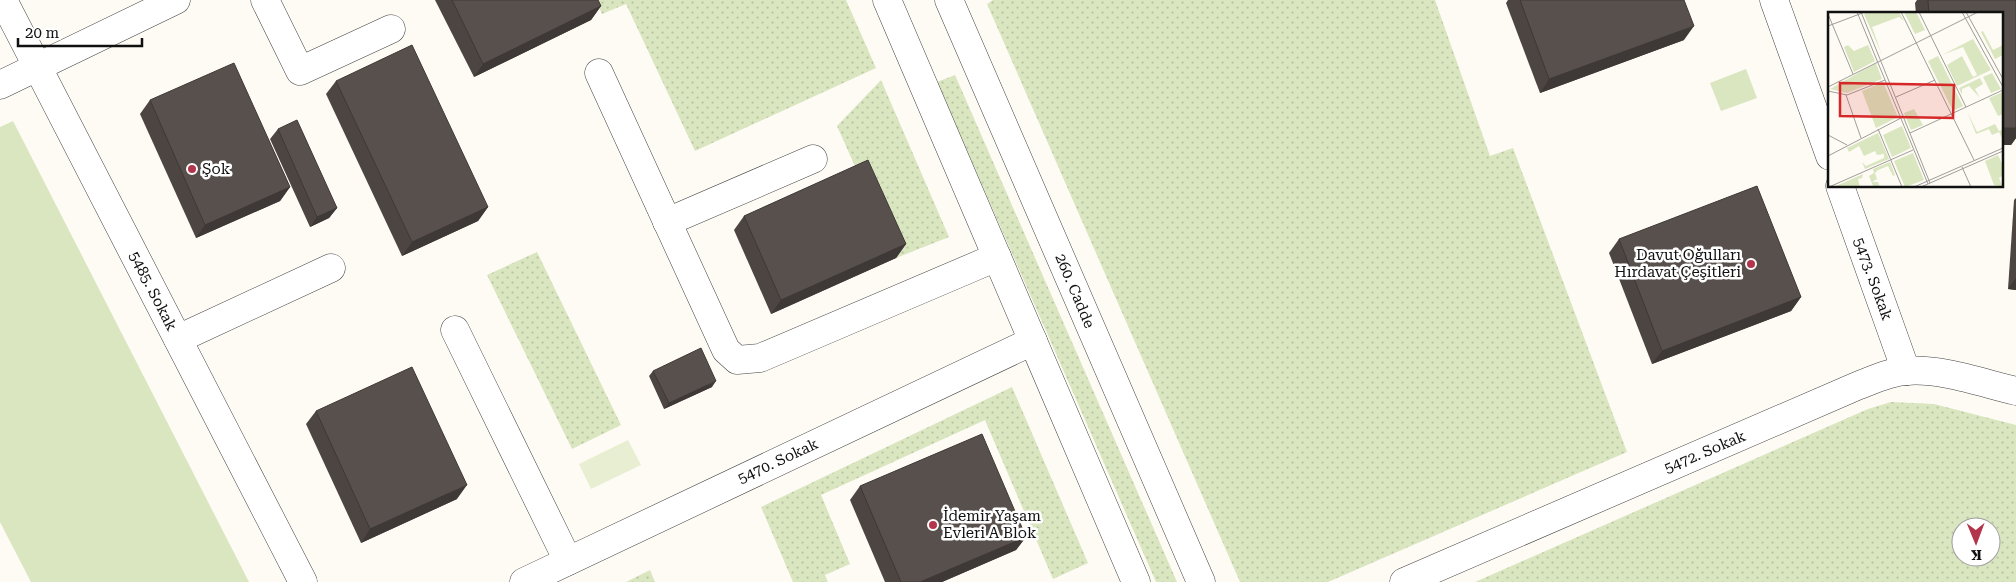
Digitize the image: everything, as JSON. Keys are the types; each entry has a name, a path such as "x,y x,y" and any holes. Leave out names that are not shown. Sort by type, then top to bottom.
{"street":[{"name":"5485. Sokak","path":"3,0 303,582"},
{"path":"0,85 176,0"},
{"path":"265,0 300,71 391,28"},
{"path":"888,0 1136,582"},
{"name":"260. Cadde","path":"949,0 1201,582"},
{"path":"1774,0 1828,150"},
{"path":"598,73 726,350 737,360 760,358 997,257"},
{"path":"667,222 814,159"},
{"name":"5473. Sokak","path":"1841,188 1906,371"},
{"path":"178,339 331,268"},
{"path":"455,330 568,561"},
{"name":"5470. Sokak","path":"524,582 1033,341"},
{"name":"5472. Sokak","path":"1404,582 1858,386 1906,371 1936,373 2016,391"}],"green space":[{"path":"596,0 846,0 876,68 695,151 626,4 602,14"},
{"path":"993,0 1435,0 1490,156 1513,148 1627,452 1328,582 1240,582 987,4"},
{"path":"1746,69 1757,98 1721,111 1710,83"},
{"path":"955,75 1177,582 1156,582 937,82"},
{"path":"881,80 949,237 896,258 837,126"},
{"path":"13,121 249,582 31,582 0,522 0,127"},
{"path":"537,252 621,425 572,449 487,275"},
{"path":"1012,387 1088,563 1053,579 985,420 821,495 850,564 825,575 828,582 793,582 761,507"},
{"path":"1891,402 1934,404 2016,425 2016,582 1475,582 1868,409"},
{"path":"628,440 641,465 591,489 579,464"},
{"path":"650,570 655,582 626,582"}],"building":[{"path":"452,0 598,0 601,6 483,64"},
{"path":"1520,0 1684,0 1694,26 1549,79"},
{"path":"1928,0 2016,0 2016,128 2004,128 2004,12 1929,12"},
{"path":"412,45 488,207 412,242 336,81"},
{"path":"234,63 290,187 205,225 150,100"},
{"path":"297,120 337,208 317,217 278,129"},
{"path":"868,160 906,244 781,300 744,216"},
{"path":"1757,186 1801,297 1662,351 1619,239"},
{"path":"701,348 716,381 669,403 653,371"},
{"path":"412,367 467,485 370,529 316,411"},
{"name":"İdemir Yaşam Evleri A Blok","path":"982,434 1026,537 920,582 901,582 860,486"}],"place":[{"name":"Şok","path":"192,169"},
{"name":"Davut Oğulları Hırdavat Çeşitleri","path":"1751,264"},
{"name":"İdemir Yaşam Evleri A Blok","path":"933,525"}]}
